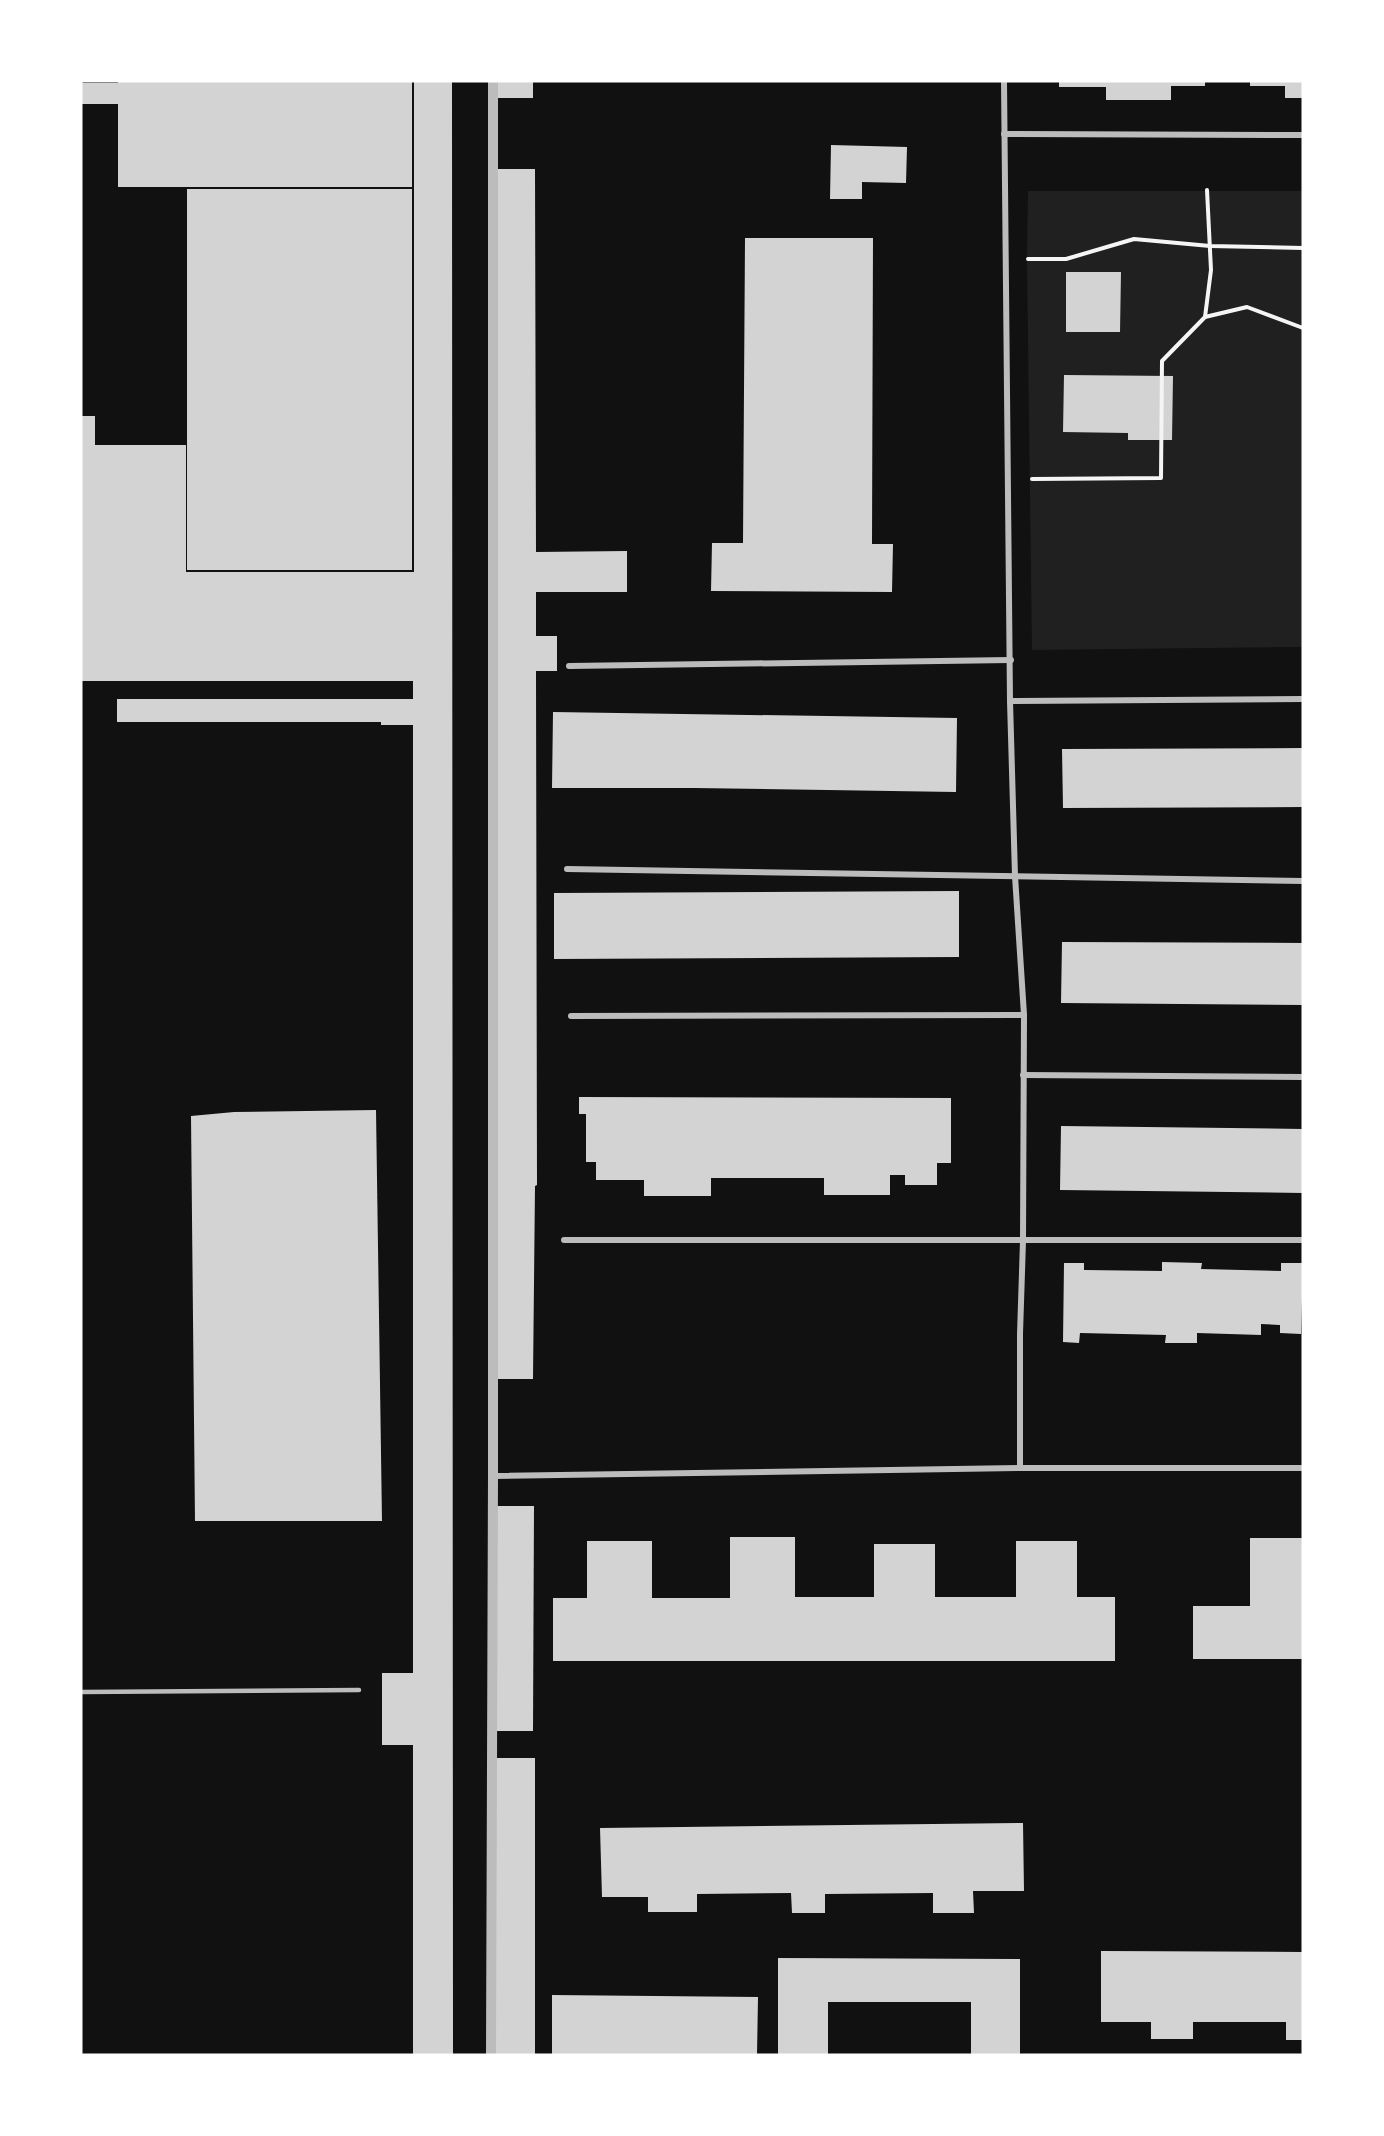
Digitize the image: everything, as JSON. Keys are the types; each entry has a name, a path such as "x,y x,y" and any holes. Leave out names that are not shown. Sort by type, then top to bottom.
{"street":[{"path":"491,2055 493,81"},
{"path":"1004,81 1010,701 1015,876 1024,1015 1020,1468"},
{"path":"1004,134 1303,135"},
{"path":"569,666 1011,660"},
{"path":"1010,701 1303,699"},
{"path":"567,869 1303,881"},
{"path":"571,1016 1024,1015"},
{"path":"1023,1076 1303,1077"},
{"path":"564,1240 1303,1240"},
{"path":"493,1476 1020,1468 1303,1468"}],"lane":[{"path":"81,1692 359,1690"}],"path":[{"path":"1205,317 1211,270 1207,190"},
{"path":"1006,259 1066,259 1134,239 1210,246 1303,248"},
{"path":"1029,479 1161,478 1162,361 1205,317 1247,307 1303,328"}],"shaded area":[{"path":"1028,191 1303,191 1303,647 1032,650"}],"building":[{"path":"118,81 412,81 412,187 118,187 118,104 81,104 81,83 118,83"},
{"path":"414,81 452,81 453,2055 413,2055 413,1745 382,1745 382,1673 413,1673 413,725 381,725 381,722 117,722 117,699 413,699 413,681 81,681 81,416 95,416 95,445 186,445 186,572 414,572"},
{"path":"497,81 533,81 533,98 497,98"},
{"path":"1059,81 1205,81 1205,86 1171,86 1171,100 1106,100 1106,87 1059,87"},
{"path":"1250,81 1303,81 1303,98 1285,98 1285,86 1250,86"},
{"path":"831,145 907,147 906,183 862,182 862,199 830,199"},
{"path":"496,169 535,169 536,552 627,551 627,592 536,592 536,636 557,636 557,671 536,671 537,1185 535,1186 533,1379 498,1379"},
{"path":"187,189 412,189 412,570 187,570"},
{"path":"745,238 873,238 872,544 893,544 892,592 711,591 712,543 743,543"},
{"path":"1066,272 1121,272 1120,332 1066,332"},
{"path":"1064,375 1173,376 1172,440 1128,440 1128,433 1063,432"},
{"path":"553,712 957,718 956,792 552,788"},
{"path":"1303,748 1303,807 1063,808 1062,749"},
{"path":"959,891 959,957 554,959 554,893"},
{"path":"1062,942 1303,943 1303,1005 1061,1003"},
{"path":"579,1097 951,1098 951,1163 937,1163 937,1185 905,1185 905,1175 890,1175 890,1195 824,1195 824,1178 711,1178 711,1196 644,1196 644,1180 596,1180 596,1162 586,1162 586,1114 579,1114"},
{"path":"376,1110 382,1521 195,1521 191,1116 234,1112"},
{"path":"1061,1126 1303,1129 1303,1193 1060,1190"},
{"path":"1162,1262 1202,1263 1201,1269 1281,1271 1281,1263 1303,1263 1301,1334 1280,1333 1280,1325 1261,1324 1261,1335 1197,1333 1197,1343 1165,1343 1166,1335 1080,1333 1079,1343 1063,1342 1064,1263 1084,1263 1084,1270 1162,1271"},
{"path":"496,1506 534,1506 533,1731 496,1731"},
{"path":"730,1537 795,1537 795,1597 874,1597 874,1544 935,1544 935,1597 1016,1597 1016,1541 1077,1541 1077,1597 1115,1597 1115,1661 553,1661 553,1598 587,1598 587,1541 652,1541 652,1598 730,1598"},
{"path":"1250,1538 1303,1538 1303,1659 1193,1659 1193,1606 1250,1606"},
{"path":"496,1758 535,1758 535,2055 496,2055"},
{"path":"1023,1823 1024,1891 973,1891 974,1913 933,1913 933,1893 825,1894 825,1913 792,1913 791,1893 697,1894 697,1912 648,1912 648,1897 602,1897 600,1828"},
{"path":"1101,1951 1303,1952 1303,2040 1286,2040 1286,2022 1193,2022 1193,2039 1151,2039 1151,2022 1101,2022"},
{"path":"778,1958 1020,1959 1020,2055 971,2055 971,2002 828,2002 828,2055 778,2055"},
{"path":"552,1995 758,1997 757,2055 552,2055"}]}
